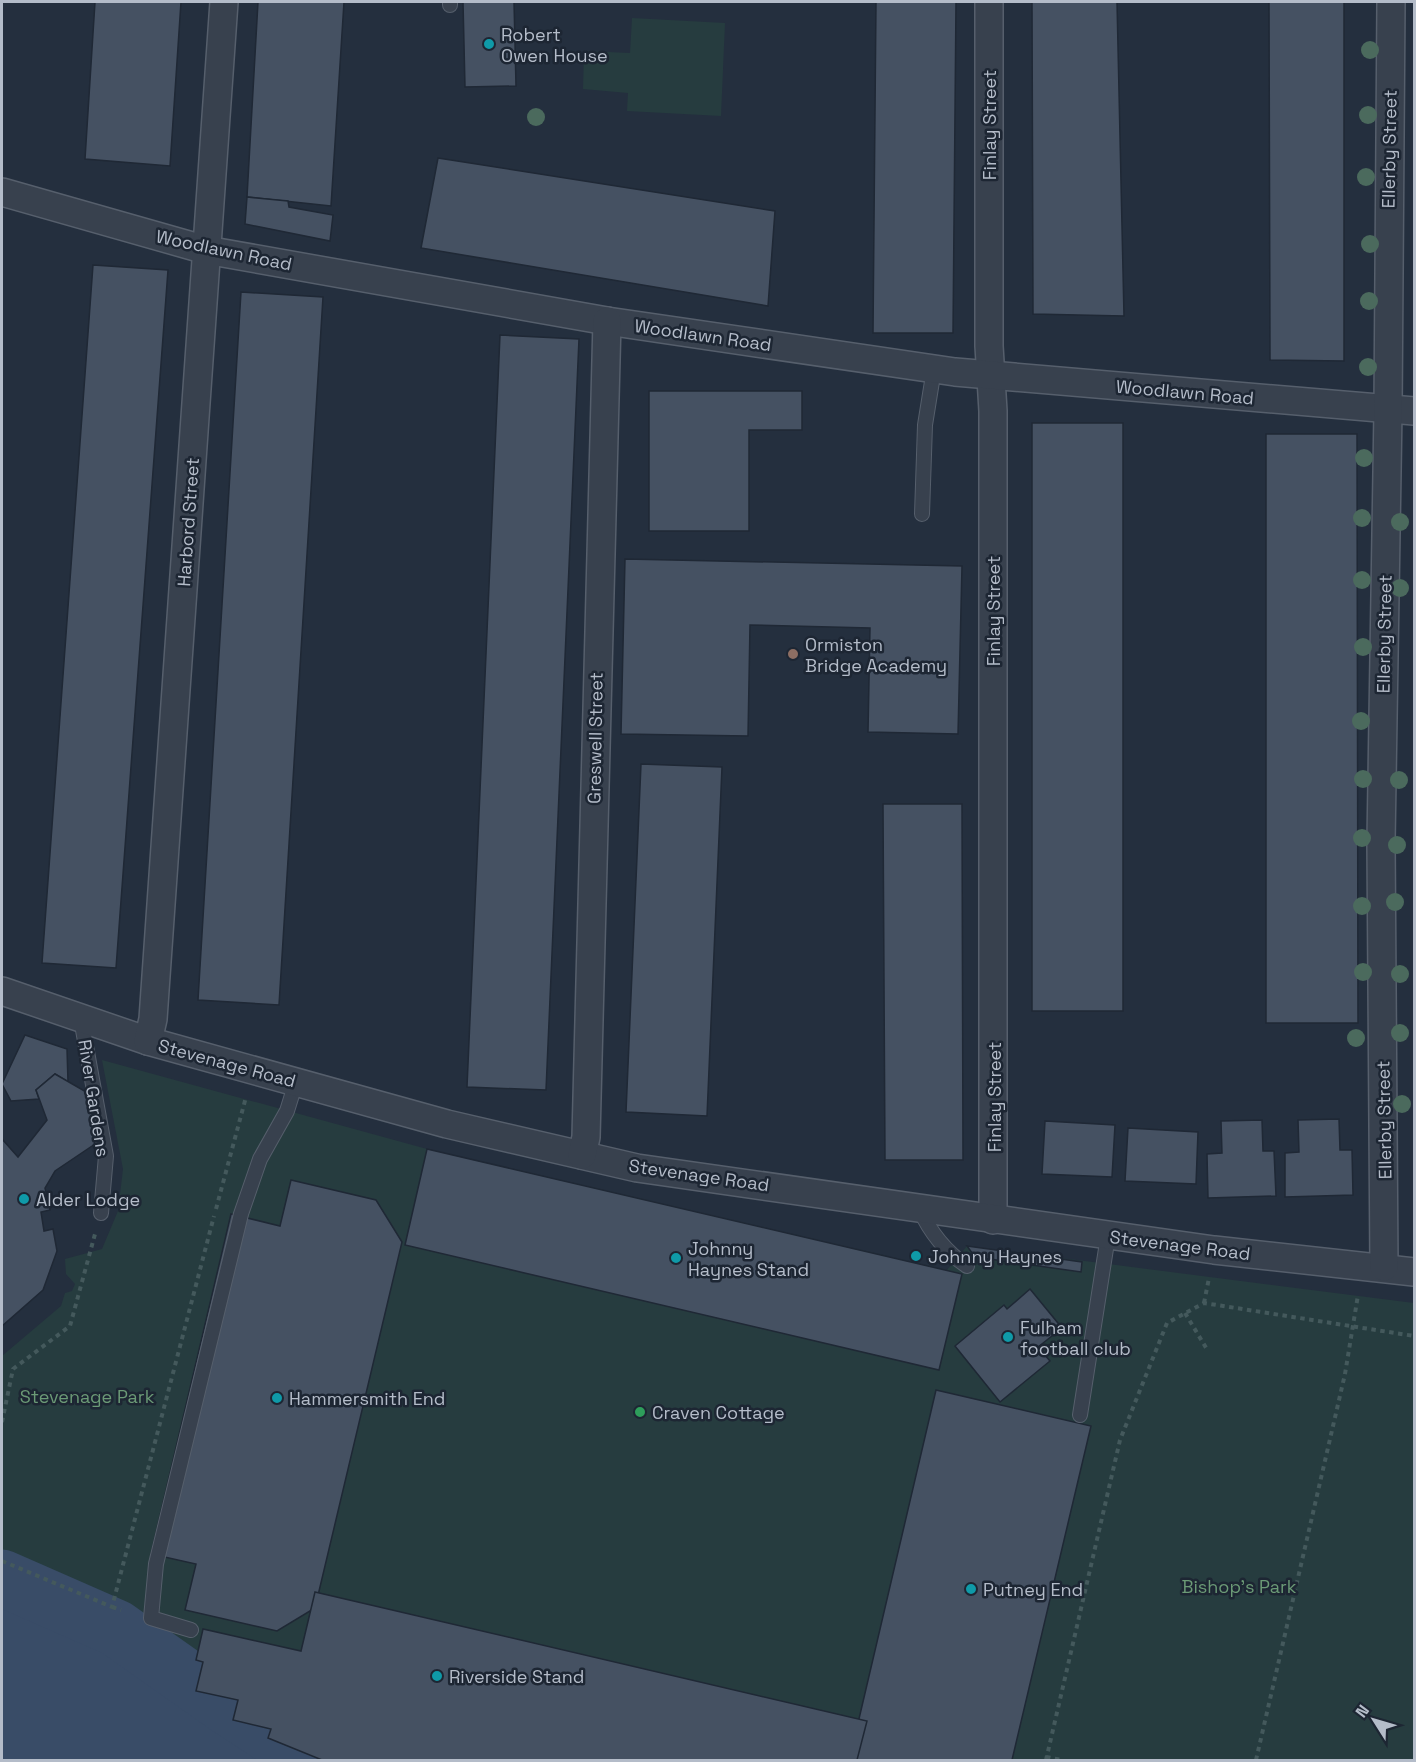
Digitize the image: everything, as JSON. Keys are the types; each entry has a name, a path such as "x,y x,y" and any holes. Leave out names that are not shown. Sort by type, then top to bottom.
{"street":[{"name":"Harbord Street","path":"148,1041 155,983 224,2"},
{"name":"Finlay Street","path":"989,2 993,1220"},
{"name":"Ellerby Street","path":"1384,1268 1381,842 1401,410 1391,2"},
{"name":"Woodlawn Road","path":"2,192 206,250 607,321 934,369 1401,410"},
{"name":"Greswell Street","path":"582,1155 586,1137 607,321"},
{"name":"Stevenage Road","path":"2,991 148,1041 447,1124 637,1168 1108,1236 1414,1272"}],"lane":[{"path":"921,514 925,425 934,369"},
{"name":"River Gardens","path":"81,1019 106,1156 101,1214"},
{"path":"191,1630 151,1618 156,1564 241,1214 260,1159 287,1111 296,1082"},
{"path":"919,1208 928,1228 943,1246 967,1266"},
{"path":"1080,1415 1108,1236"}],"path":[{"path":"112,1607 253,1070"},
{"path":"2,1422 13,1370 70,1326 101,1214"},
{"path":"1204,1303 1209,1278"},
{"path":"1256,1761 1345,1374 1358,1295"},
{"path":"1062,1761 1046,1759 1120,1440 1167,1323 1204,1303 1414,1336"},
{"path":"1185,1313 1208,1351"},
{"path":"2,1561 121,1610"}],"green space":[{"path":"632,18 725,23 721,116 627,111 628,93 583,89 584,51 630,53"},
{"name":"Craven Cottage","path":"102,1060 427,1149 947,1270 967,1246 1414,1303 1414,1760 322,1760 280,1741 228,1708 116,1628 2,1578 2,1356 61,1306 65,1293 72,1291 75,1284 66,1274 65,1259 102,1249 118,1211 123,1169"}],"water":[{"path":"2,1578 116,1628 228,1708 280,1741 322,1760 2,1760"}],"building":[{"path":"95,2 181,2 170,166 85,159"},
{"path":"258,2 344,2 331,206 247,197"},
{"name":"Robert Owen House","path":"463,2 514,2 516,86 465,87"},
{"path":"876,2 956,2 953,333 873,333"},
{"path":"1032,2 1117,2 1124,316 1033,314"},
{"path":"1269,2 1344,2 1344,361 1270,360"},
{"path":"438,158 775,211 768,306 421,248"},
{"path":"247,197 288,201 289,207 333,215 330,241 245,224"},
{"path":"93,265 168,270 116,968 42,963"},
{"path":"241,292 323,297 279,1005 198,1000"},
{"path":"500,335 579,339 546,1090 467,1087"},
{"path":"649,391 802,391 802,430 749,430 749,531 649,531"},
{"path":"1032,423 1123,423 1123,1011 1032,1011"},
{"path":"1266,434 1357,434 1358,1023 1266,1023"},
{"path":"625,559 962,566 958,734 868,732 870,628 750,625 748,736 621,734"},
{"path":"641,764 722,767 707,1116 626,1112"},
{"path":"883,804 962,804 963,1160 885,1160"},
{"path":"25,1035 67,1049 68,1082 55,1074 36,1090 39,1099 11,1101 2,1084"},
{"name":"Alder Lodge","path":"55,1074 88,1093 95,1144 55,1171 45,1188 50,1210 41,1212 44,1231 53,1229 57,1251 43,1290 2,1326 2,1139 18,1157 47,1120 36,1090"},
{"path":"1339,1119 1340,1150 1352,1150 1353,1195 1285,1197 1285,1153 1299,1152 1298,1120"},
{"path":"1262,1120 1263,1151 1274,1151 1276,1196 1208,1198 1207,1154 1222,1153 1221,1121"},
{"path":"1045,1121 1115,1125 1112,1177 1042,1174"},
{"path":"1128,1128 1198,1132 1196,1184 1125,1181"},
{"name":"Johnny Haynes Stand","path":"427,1149 962,1274 939,1370 405,1245"},
{"name":"Hammersmith End","path":"291,1180 376,1200 402,1242 315,1608 277,1631 185,1610 196,1564 151,1554 231,1214 280,1226"},
{"path":"967,1246 1082,1262 1081,1272 975,1257"},
{"name":"Fulham football club","path":"1030,1289 1062,1328 1038,1347 1050,1361 1000,1402 955,1346 1004,1305 1007,1309"},
{"name":"Putney End","path":"936,1390 1091,1426 1012,1760 855,1760 851,1753"},
{"name":"Riverside Stand","path":"315,1592 867,1721 857,1760 322,1760 268,1738 271,1729 233,1720 238,1700 196,1691 203,1662 196,1660 203,1629 301,1651"}],"waterway":[{"path":"2,1578 116,1628 280,1741 322,1760"}],"place":[{"name":"Robert Owen House","path":"489,44"},
{"name":"Ormiston Bridge Academy","path":"793,654"},
{"name":"Alder Lodge","path":"24,1199"},
{"name":"Johnny Haynes","path":"916,1256"},
{"name":"Johnny Haynes Stand","path":"676,1258"},
{"name":"Fulham football club","path":"1008,1337"},
{"name":"Hammersmith End","path":"277,1398"},
{"name":"Craven Cottage","path":"640,1412"},
{"name":"Putney End","path":"971,1589"},
{"name":"Riverside Stand","path":"437,1676"}],"park label":[{"name":"Stevenage Park","path":"87,1396"},
{"name":"Bishop's Park","path":"1239,1586"}]}
